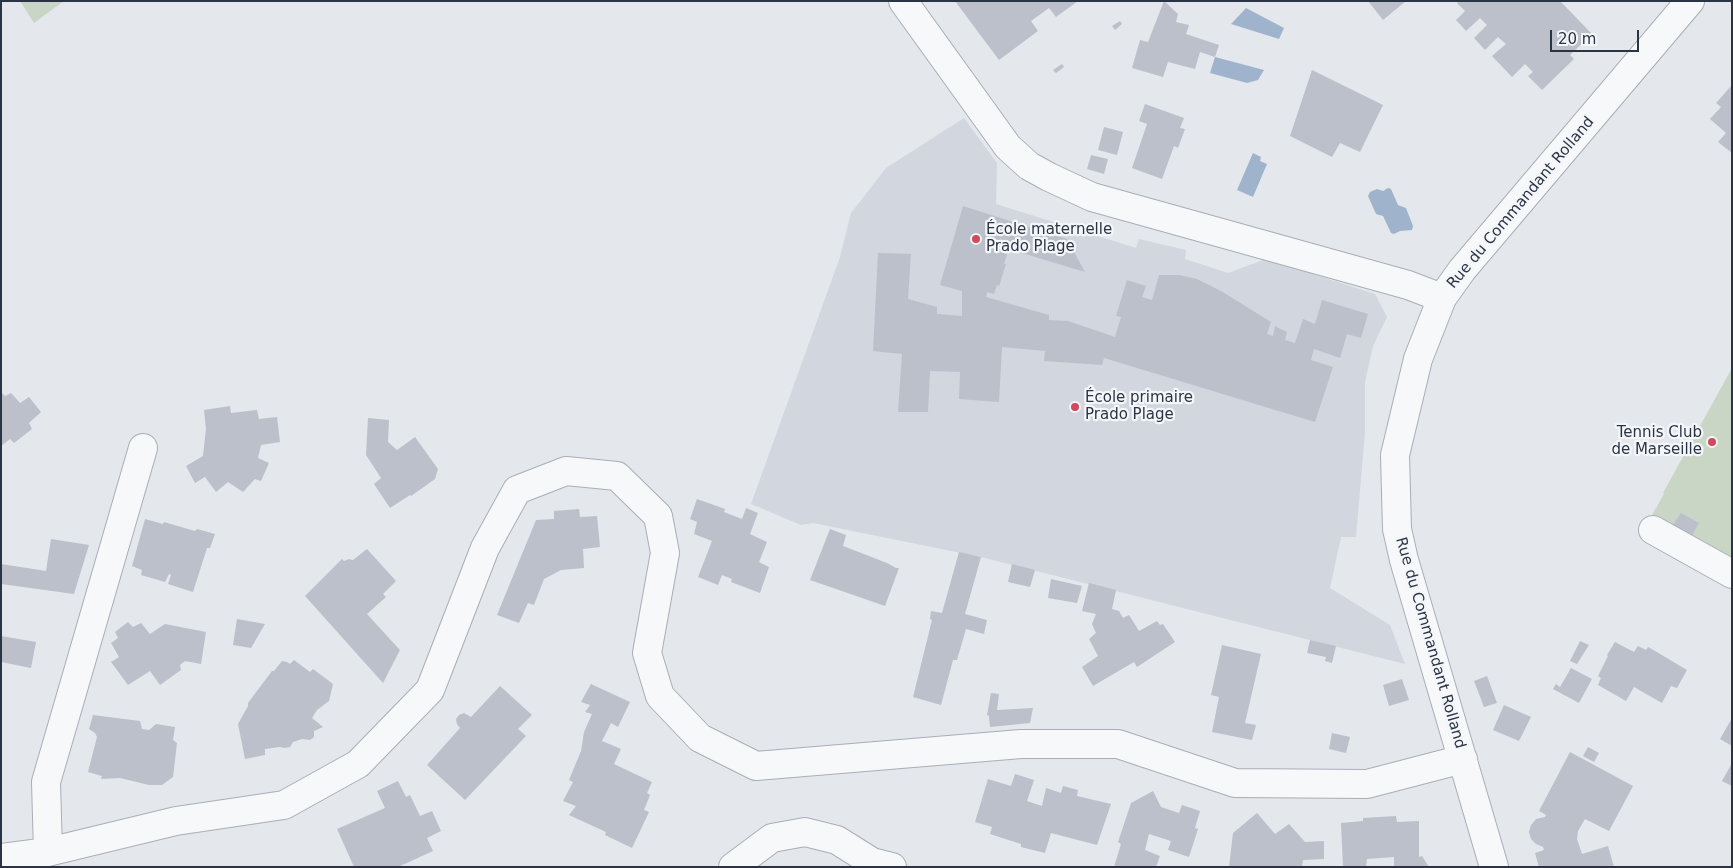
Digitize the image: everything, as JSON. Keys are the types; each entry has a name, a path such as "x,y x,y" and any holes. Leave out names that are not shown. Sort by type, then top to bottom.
{"street":[{"path":"903,1 1008,147 1029,166 1048,177 1092,197 1408,284 1442,298"},
{"name":"Rue du Commandant Rolland","path":"1494,867 1418,611 1397,529 1395,455 1418,359 1442,298 1462,270 1690,1"},
{"path":"48,852 46,782 143,448"},
{"path":"1,858 48,852 176,821 284,805 358,764 430,690 485,548 517,490 566,471 617,476 658,516 665,553 647,653 660,696 700,738 756,766 1021,744 1118,744 1235,783 1368,784 1463,759"},
{"path":"1653,530 1732,574"},
{"path":"733,867 772,838 805,832 837,840 872,862 892,867"}],"shaded area":[{"name":"École primaire Prado Plage","path":"964,118 997,163 996,204 1136,248 1139,239 1186,250 1185,259 1228,273 1266,259 1375,294 1387,317 1373,346 1365,382 1365,432 1356,537 1341,537 1330,588 1390,625 1405,664 981,557 813,523 801,525 751,504 840,257 851,213 886,168"}],"green space":[{"path":"20,1 64,1 34,23"},
{"name":"Tennis Club de Marseille","path":"1732,368 1732,559 1652,515"}],"water":[{"path":"1246,8 1284,28 1279,39 1231,24"},
{"path":"1215,57 1264,70 1258,80 1247,83 1210,73"},
{"path":"1253,153 1261,157 1260,161 1267,164 1253,197 1237,190"},
{"path":"1388,188 1391,189 1398,205 1406,208 1413,226 1412,230 1391,233 1383,216 1376,214 1368,196 1370,192 1377,189 1383,191"}],"building":[{"path":"955,1 1078,1 1056,17 1049,8 1031,21 1038,31 999,60"},
{"path":"1164,1 1178,14 1176,22 1189,25 1186,34 1219,45 1215,57 1200,52 1195,69 1168,62 1163,77 1132,68 1140,40 1148,42"},
{"path":"1368,1 1406,1 1383,20"},
{"path":"1459,1 1560,1 1592,34 1570,55 1574,59 1542,90 1528,76 1533,72 1525,64 1512,77 1492,56 1506,44 1498,37 1485,50 1474,38 1487,25 1480,18 1466,31 1456,20 1465,11 1457,3"},
{"path":"1120,21 1122,24 1115,30 1112,26"},
{"path":"1062,64 1064,67 1056,73 1053,70"},
{"path":"1312,70 1383,105 1360,152 1340,143 1332,157 1290,136"},
{"path":"1732,85 1732,153 1718,142 1726,133 1710,119 1721,107 1716,103"},
{"path":"1145,104 1184,118 1180,128 1185,129 1178,148 1174,146 1162,179 1132,168 1147,124 1139,121"},
{"path":"1104,127 1123,132 1117,155 1098,150"},
{"path":"1091,155 1108,159 1104,174 1087,169"},
{"path":"963,206 1067,239 1085,272 1002,247 1000,252 1007,254 999,286 997,285 994,294 987,292 986,297 1049,315 1049,320 1068,321 1115,337 1121,317 1116,316 1127,280 1146,286 1142,297 1152,300 1159,275 1179,275 1197,279 1221,291 1271,322 1267,334 1273,336 1275,326 1287,332 1285,340 1295,343 1303,319 1315,324 1322,300 1368,314 1361,338 1347,334 1340,358 1314,349 1311,360 1333,367 1315,422 1104,358 1102,365 1044,361 1045,351 1002,347 999,402 959,399 960,372 930,371 928,412 898,412 902,354 873,351 878,253 911,254 908,299 937,307 937,314 962,316 962,291 940,285"},
{"path":"1,392 5,396 11,393 20,403 29,397 41,412 29,423 32,429 14,443 10,439 1,446"},
{"path":"230,406 231,413 257,410 259,419 277,417 280,442 261,445 258,458 269,463 261,481 255,479 243,492 228,482 216,492 205,477 195,483 186,466 203,456 206,429 204,410"},
{"path":"368,418 389,420 388,442 397,450 415,437 438,469 435,479 390,508 374,484 381,478 366,455"},
{"path":"697,499 725,509 724,512 742,519 746,508 758,513 750,534 767,542 759,562 769,567 760,593 731,582 732,579 722,575 718,585 698,577 712,541 694,534 697,522 690,519"},
{"path":"579,509 580,517 597,516 600,547 583,549 584,568 561,570 544,579 534,605 528,603 519,623 497,615 536,520 554,519 554,511"},
{"path":"1681,513 1699,523 1691,537 1672,526"},
{"path":"145,519 215,534 210,548 207,548 193,592 168,584 171,575 169,574 165,582 141,575 142,570 132,566"},
{"path":"830,529 846,535 843,546 899,568 885,606 810,580"},
{"path":"51,539 89,545 74,594 1,584 1,564 46,571"},
{"path":"367,549 396,581 383,594 386,597 367,614 400,650 383,683 305,596 342,559 344,561 353,560"},
{"path":"959,552 981,557 965,614 987,620 984,634 966,629 957,660 953,660 941,705 913,697 932,620 930,619 931,611 942,613"},
{"path":"1012,564 1035,570 1030,587 1008,582"},
{"path":"1051,579 1082,586 1077,603 1048,598"},
{"path":"1089,583 1116,590 1112,609 1119,611 1123,618 1129,615 1139,631 1157,621 1160,625 1163,624 1175,642 1137,667 1134,662 1093,686 1082,667 1098,656 1089,639 1096,633 1092,624 1096,614 1082,611"},
{"path":"237,619 265,624 251,648 233,645"},
{"path":"128,622 133,627 141,623 150,634 165,624 206,632 201,664 185,661 180,665 181,670 160,685 150,671 128,685 111,662 119,657 111,643 118,638 115,632"},
{"path":"1,636 36,642 31,668 1,662"},
{"path":"1310,640 1336,646 1332,663 1325,661 1326,657 1307,653"},
{"path":"1580,641 1589,645 1577,664 1570,661"},
{"path":"1615,642 1634,652 1638,646 1646,650 1648,647 1687,670 1677,688 1671,686 1662,703 1634,687 1626,701 1598,685 1601,678 1598,676"},
{"path":"1222,645 1261,654 1245,723 1256,725 1252,740 1212,732 1219,697 1211,695"},
{"path":"294,660 310,672 313,669 333,684 329,701 317,710 312,718 323,727 314,731 314,737 310,740 302,739 293,742 290,747 265,749 265,755 245,759 238,724 248,703 282,661 290,664"},
{"path":"1571,668 1592,679 1579,703 1553,689 1556,684 1560,687"},
{"path":"1487,676 1497,703 1484,707 1474,681"},
{"path":"1402,679 1409,700 1389,706 1383,685"},
{"path":"591,684 630,702 618,727 611,723 602,741 621,749 614,764 652,782 647,793 650,795 644,810 649,812 632,848 605,835 606,832 569,815 576,806 563,801 573,782 569,780 581,751 584,732 592,714 585,712 590,705 581,702"},
{"path":"500,686 532,715 518,729 526,736 465,800 427,765 460,728 456,719 459,715 464,713 471,717"},
{"path":"991,693 999,694 997,710 1033,708 1030,723 990,727 989,716 987,715"},
{"path":"1504,705 1531,717 1519,741 1493,730"},
{"path":"93,715 140,721 142,729 149,730 156,724 175,727 173,740 177,743 173,777 162,785 149,785 120,778 101,779 102,776 88,772 97,737 89,729"},
{"path":"1732,718 1732,746 1720,739"},
{"path":"1332,733 1350,737 1346,753 1329,749"},
{"path":"1588,747 1599,753 1594,762 1583,756"},
{"path":"1570,752 1633,786 1609,831 1585,819 1578,831 1577,839 1582,854 1608,846 1614,867 1539,867 1535,853 1544,850 1543,847 1531,839 1529,832 1531,825 1536,819 1545,817 1546,815 1539,811"},
{"path":"1732,763 1732,786 1722,781"},
{"path":"1015,774 1034,780 1027,801 1042,806 1046,788 1061,793 1063,786 1078,790 1077,796 1111,804 1097,845 1051,833 1045,853 1021,847 1021,844 990,834 992,827 975,822 988,779 1011,786"},
{"path":"398,781 406,797 410,795 420,816 432,811 441,831 427,838 433,851 398,867 354,867 337,829 385,808 377,791"},
{"path":"1153,791 1161,807 1179,813 1182,805 1200,811 1195,828 1198,829 1189,857 1168,850 1171,841 1149,834 1145,850 1160,856 1156,867 1114,867 1121,844 1118,842 1131,803"},
{"path":"1257,813 1275,834 1289,824 1305,842 1324,841 1324,859 1303,860 1302,867 1229,867 1233,833"},
{"path":"1396,816 1397,822 1419,821 1419,857 1422,856 1429,867 1394,867 1394,857 1367,859 1366,867 1343,867 1341,823 1363,821 1363,818"}],"place":[{"name":"École maternelle Prado Plage","path":"976,239"},
{"name":"École primaire Prado Plage","path":"1075,407"},
{"name":"Tennis Club de Marseille","path":"1712,442"}]}
